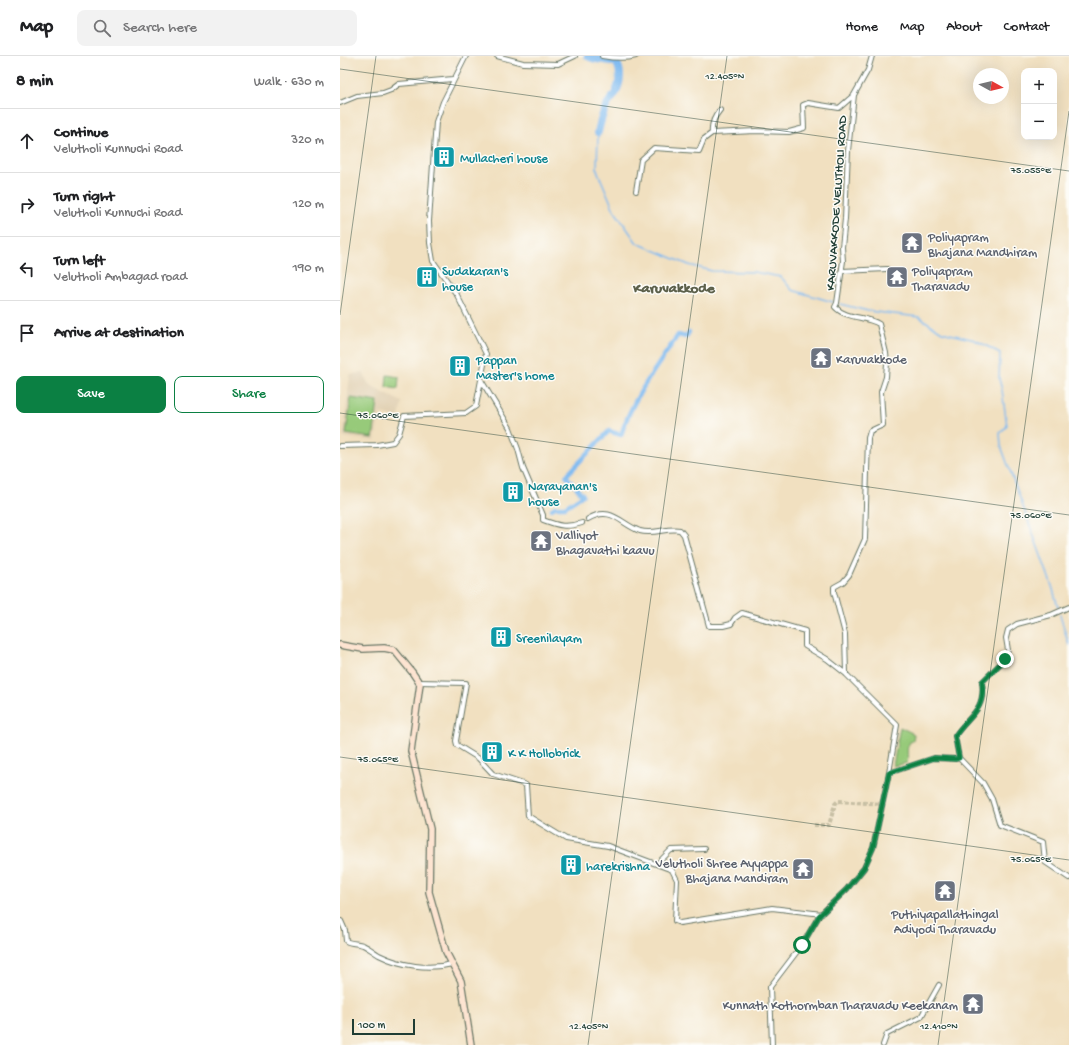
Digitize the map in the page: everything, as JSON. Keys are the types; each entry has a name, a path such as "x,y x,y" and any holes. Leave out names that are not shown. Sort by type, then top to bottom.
{"main road":[{"path":"340,645 363,649 384,648 394,650 420,684 411,751 430,829 429,892 446,952 461,981 471,1045"}],"street":[{"path":"340,446 377,445 393,442 399,434 404,416 466,413 476,406 486,354 457,295 433,261 429,221 436,122 453,80 466,56"},
{"path":"497,56 522,63 547,64 558,64 575,56"},
{"path":"602,56 624,58 636,56"},
{"name":"KARUVAKKODE VELUTHOLI ROAD","path":"846,674 845,634 834,587 843,582 849,575 865,539 868,438 870,431 883,425 881,392 886,378 887,364 885,345 879,324 873,320 839,312 835,307 842,271 848,151 854,95 868,70 872,56"},
{"path":"340,103 357,96 383,93 400,84 453,80"},
{"path":"636,191 641,160 654,148 699,151 704,139 712,134 756,131 789,132 804,128 803,105 808,103 839,108 854,95"},
{"path":"712,134 714,118 720,110"},
{"path":"842,271 887,269"},
{"path":"481,380 510,428 523,468 543,515 543,520 564,526 571,526 582,522"},
{"path":"588,519 600,514 613,515 639,531 654,533 673,528 680,530 684,535 709,626 731,624 735,618 742,613 805,631 805,646 827,659 846,674 897,726 889,773 873,848 864,868 847,889 822,914 802,945 770,987 772,1045"},
{"path":"1069,607 1051,615 1017,624 1008,630 1006,638 1008,650 1005,659 982,682 984,691 982,699 977,709 955,736 959,758 983,783 992,799 1000,826 1043,842 1045,862 1069,878"},
{"path":"418,682 466,683 456,741 457,745 478,758 493,774 526,786 528,816 566,839 608,846 672,870 677,880 675,921 680,923 772,908 822,914"},
{"path":"889,773 934,758 959,758"},
{"path":"657,864 671,850 704,849"},
{"path":"340,922 341,921 346,941 356,942 386,958 401,963 426,967 452,964"},
{"path":"882,1045 887,1034 920,1017 939,985"}],"shaded area":[{"path":"363,372 368,383 374,388 402,402 399,418 380,413 375,441 343,437 350,375"}],"green space":[{"path":"387,375 399,377 398,389 386,387"},
{"path":"351,398 378,402 373,438 346,434"},
{"path":"900,727 914,734 913,741 910,742 908,747 907,763 893,766"}],"waterway":[{"path":"588,56 595,59 617,63 620,71 618,86 601,119 598,132"},
{"path":"598,132 597,170 614,210 637,243 689,265 712,271 754,272 781,277 792,290 833,302"},
{"path":"840,304 868,311 919,317 942,332 975,340 1000,353 999,379 1007,426 1000,433 1001,446 1052,586 1058,607"},
{"path":"552,509 555,507 565,507 583,495 566,476 609,431 621,435 638,396 654,371 678,335 686,337 689,332"},
{"path":"1060,615 1069,645"}],"tunnel":[{"path":"814,825 829,825 835,804 838,801 882,804"}],"place":[{"name":"Mullacheri house","path":"444,157"},
{"name":"Poliyapram Bhajana Mandhiram","path":"912,243"},
{"name":"Sudakaran's house","path":"427,277"},
{"name":"Poliyapram Tharavadu","path":"897,277"},
{"name":"Karuvakkode","path":"821,358"},
{"name":"Pappan Master's home","path":"460,366"},
{"name":"Narayanan's house","path":"513,492"},
{"name":"Valliyot Bhagavathi kaavu","path":"541,541"},
{"name":"Sreenilayam","path":"501,637"},
{"name":"K K Hollobrick","path":"492,752"},
{"name":"harekrishna","path":"571,865"},
{"name":"Velutholi Shree Ayyappa Bhajana Mandiram","path":"803,869"},
{"name":"Puthiyapallathingal Adiyodi Tharavadu","path":"945,891"},
{"name":"Kunnath Kothormban Tharavadu Keekanam","path":"973,1004"}],"district":[{"name":"Karuvakkode","path":"674,287"}],"route":[{"path":"802,945 819,916 847,889 864,868 873,848 889,773 934,758 959,758 955,736 977,709 984,691 982,682 1005,659"}]}
